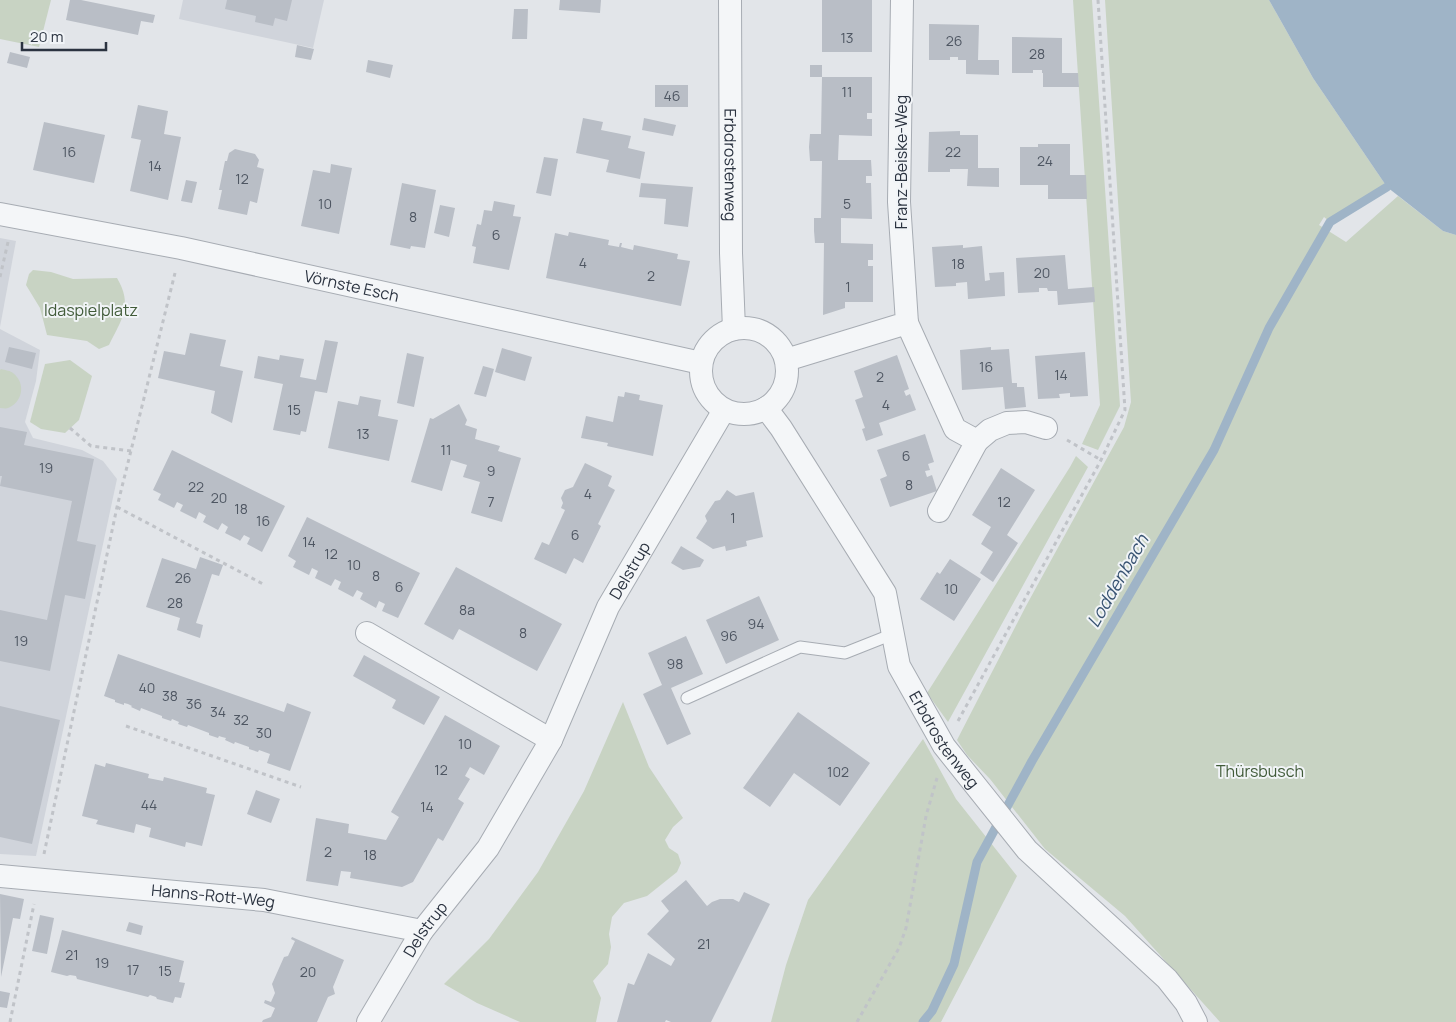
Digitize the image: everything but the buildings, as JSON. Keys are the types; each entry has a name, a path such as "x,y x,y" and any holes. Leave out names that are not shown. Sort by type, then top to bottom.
{"street":[{"name":"Erbdrostenweg","path":"730,0 730,253 734,329"},
{"name":"Franz-Beiske-Weg","path":"902,0 899,202 907,323 955,429 977,441"},
{"name":"Vörnste Esch","path":"7,215 181,248 701,363"},
{"path":"786,360 907,323"},
{"path":"751,328 766,334 779,345 786,360 787,378 780,396 766,408 746,414 724,410 710,399 702,382 701,363 707,348 719,335 734,329 751,328"},
{"name":"Erbdrostenweg","path":"766,408 781,428 885,593 899,666 944,746 1027,850 1167,979 1186,1003 1196,1022"},
{"name":"Delstrup","path":"370,1021 422,931 488,848 551,740 608,607 724,410"},
{"path":"939,511 977,441 990,430 1007,424 1026,422 1046,428"},
{"path":"367,634 551,740"},
{"name":"Hanns-Rott-Weg","path":"0,876 264,900 422,931"}],"lane":[{"path":"687,698 800,647 845,653 892,634"}],"path":[{"path":"857,1022 899,948 906,928 926,816 933,796 944,746 1101,460 1125,410 1098,0"},
{"path":"0,277 7,215"},
{"path":"10,1022 117,507 181,248"},
{"path":"70,428 91,446 132,451"},
{"path":"1068,441 1101,460"},
{"path":"117,507 265,585"},
{"path":"126,726 301,787"}],"shaded area":[{"path":"183,0 324,0 313,48 179,19"},
{"path":"0,238 16,241 0,327"},
{"path":"0,329 40,350 36,381 25,422 33,438 82,450 103,461 117,479 36,856 0,854"}],"green space":[{"path":"0,0 51,0 39,47 0,39"},
{"path":"1073,0 1092,0 1120,406 1098,450 1082,444 1100,405"},
{"name":"Thürsbusch","path":"1105,0 1269,0 1313,78 1387,187 1330,222 1324,217 1319,225 1346,242 1398,196 1443,231 1456,235 1456,1022 1220,1022 1125,916 1045,849 990,779 967,755 957,740 1026,606 1124,427 1131,402"},
{"name":"Idaspielplatz","path":"33,270 51,272 73,279 117,278 122,288 125,304 124,312 109,345 99,349 87,341 47,335 40,308 26,285 29,274"},
{"path":"70,360 92,376 79,420 65,433 41,429 30,422 45,364"},
{"path":"1,369 13,373 20,382 21,387 20,397 13,405 6,408 0,408"},
{"path":"1076,456 1088,467 948,722 927,693"},
{"path":"623,702 649,767 683,818 673,827 665,840 669,848 678,854 681,863 677,872 647,896 624,903 612,917 609,934 611,947 608,964 593,981 601,998 596,1022 520,1022 477,1003 444,984 489,939 538,872 584,791"},
{"path":"923,739 956,799 1017,876 941,1022 771,1022 786,965 808,900"}],"water":[{"path":"1269,0 1456,0 1456,235 1443,231 1387,187 1313,78"}],"waterway":[{"name":"Loddenbach","path":"923,1022 932,1011 954,964 977,862 1032,761 1214,450 1269,328 1330,222 1387,187"}]}
